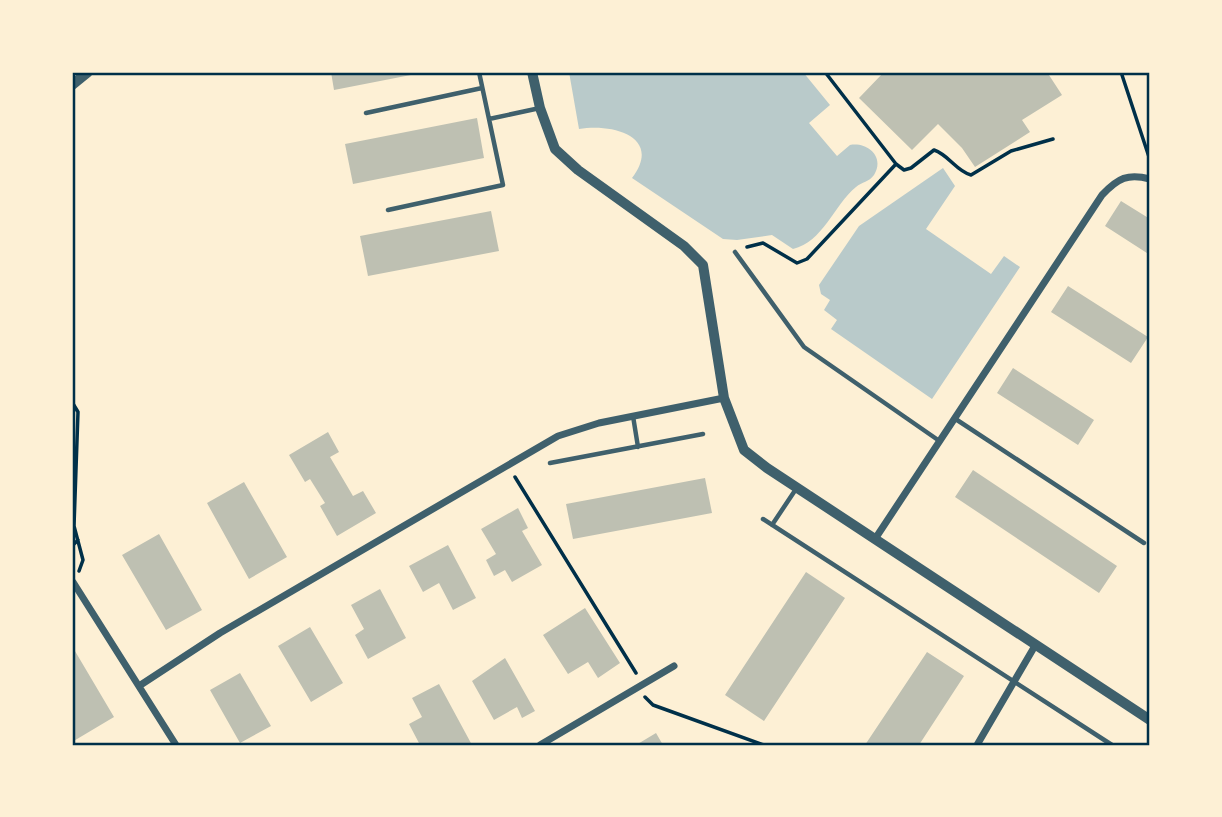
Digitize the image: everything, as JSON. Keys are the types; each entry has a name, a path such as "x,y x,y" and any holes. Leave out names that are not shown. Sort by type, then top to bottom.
{"street":[{"path":"72,85 88,72"},
{"path":"533,72 540,108 555,149 578,170 684,246 703,265 724,398 744,450 797,488 1150,720"},
{"path":"874,539 1102,195 1116,180 1134,174 1150,179"},
{"path":"139,686 220,634 507,463 558,436 633,415 724,398"},
{"path":"74,582 176,745"},
{"path":"977,745 1036,644"},
{"path":"540,745 674,666"}],"lane":[{"path":"388,209 503,185 479,72"},
{"path":"366,113 482,88"},
{"path":"489,119 540,108"},
{"path":"735,252 804,347 938,440"},
{"path":"633,415 638,447"},
{"path":"953,418 1144,542"},
{"path":"550,463 703,434"},
{"path":"772,525 797,488"},
{"path":"764,519 1112,745"}],"path":[{"path":"825,72 896,164 904,170 911,168 934,150 971,174 1011,150 1053,139"},
{"path":"1121,72 1150,160"},
{"path":"735,252 763,243 797,263 807,259 896,164"},
{"path":"72,402 78,412 74,526 83,560 74,582"},
{"path":"507,463 639,686 653,705 764,745"},
{"path":"72,546 78,540"}],"shaded area":[{"path":"569,72 803,72 830,105 809,123 837,156 850,145 863,146 873,152 877,168 874,175 858,185 820,231 803,245 793,249 772,235 737,240 723,239 632,178 640,164 642,152 638,143 630,136 606,128 579,129"},
{"path":"943,168 955,186 926,229 991,274 1004,256 1020,267 932,399 831,329 837,320 824,310 830,300 821,294 819,285 859,226"}],"building":[{"path":"331,72 421,72 421,73 334,90"},
{"path":"884,72 1047,72 1062,95 1022,120 1030,132 975,167 962,148 938,124 912,150 859,98"},
{"path":"477,118 484,158 353,184 345,144"},
{"path":"1121,201 1150,219 1150,255 1105,226"},
{"path":"491,211 499,251 368,276 360,236"},
{"path":"1068,286 1148,337 1131,363 1051,312"},
{"path":"1013,368 1094,420 1078,445 997,393"},
{"path":"328,432 339,452 330,457 353,496 363,491 376,513 337,536 320,506 325,503 310,479 305,482 289,455"},
{"path":"973,470 1117,566 1099,593 955,497"},
{"path":"705,478 712,513 573,539 566,504"},
{"path":"244,482 287,557 249,579 207,503"},
{"path":"518,508 528,528 522,531 542,565 512,582 505,570 494,576 486,560 496,554 481,529"},
{"path":"159,534 202,610 166,630 122,555"},
{"path":"448,545 476,598 453,610 439,583 423,592 409,566"},
{"path":"806,572 845,598 764,721 725,695"},
{"path":"380,589 406,638 368,659 355,635 364,629 351,605"},
{"path":"585,608 620,663 598,678 588,662 568,674 543,635"},
{"path":"310,627 343,683 311,702 278,646"},
{"path":"72,646 114,717 72,742"},
{"path":"927,652 964,676 919,745 865,745"},
{"path":"505,658 535,711 522,718 517,707 494,720 472,681"},
{"path":"240,673 271,726 240,743 210,690"},
{"path":"439,684 472,745 420,745 409,724 422,717 412,698"},
{"path":"656,733 663,745 636,745"}]}
